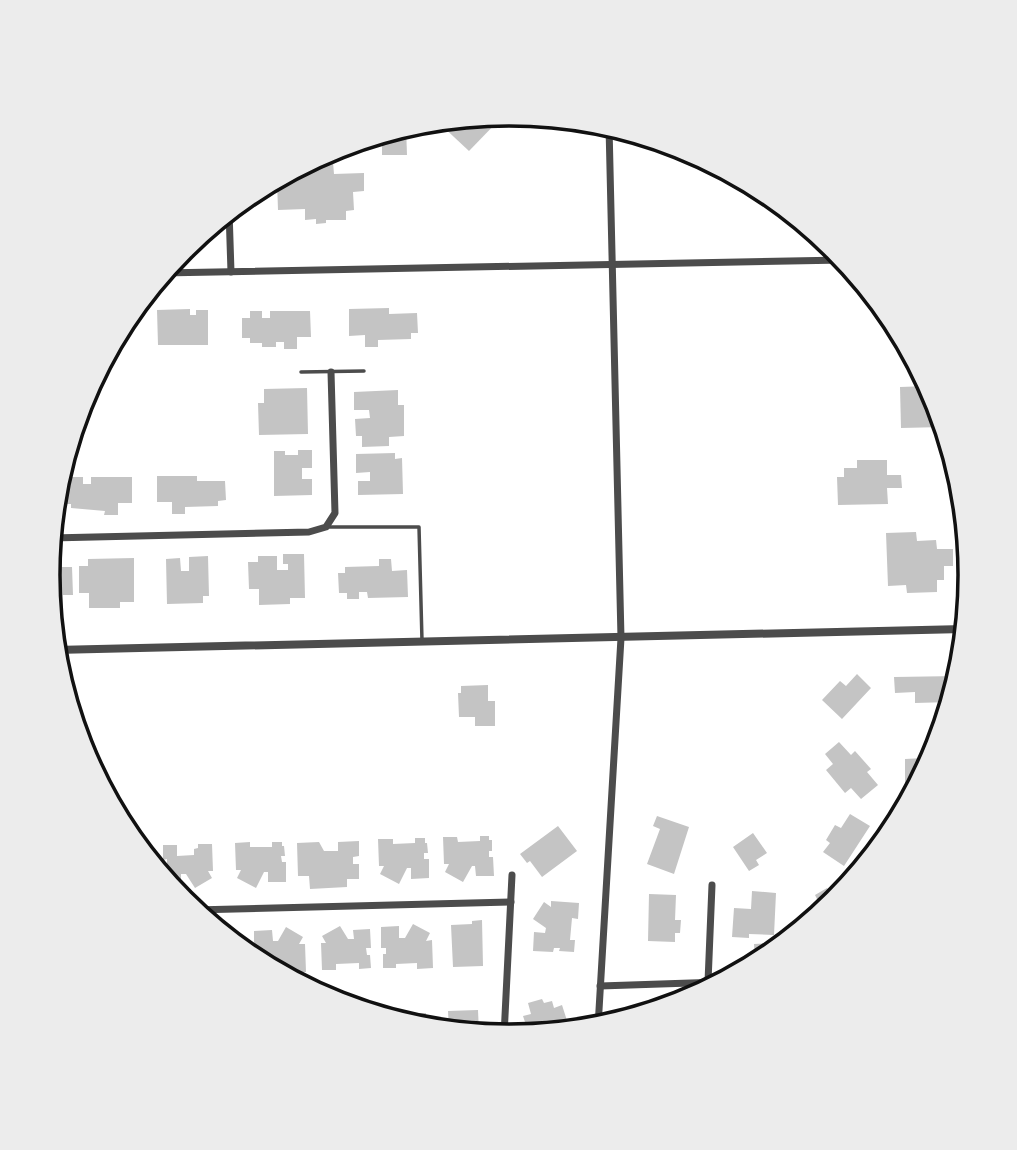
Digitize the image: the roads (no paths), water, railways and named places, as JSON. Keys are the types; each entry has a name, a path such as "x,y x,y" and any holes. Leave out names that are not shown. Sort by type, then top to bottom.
{"street":[{"path":"599,1014 621,638 609,138"},
{"path":"229,224 230,272"},
{"path":"177,273 828,260"},
{"path":"61,538 309,532 326,527 335,513 331,372"},
{"path":"66,650 954,629"},
{"path":"505,1024 512,875"},
{"path":"708,977 712,885"},
{"path":"209,910 511,902"},
{"path":"600,986 697,982"}],"lane":[{"path":"301,372 364,371"},
{"path":"326,527 419,527 422,642"}]}
